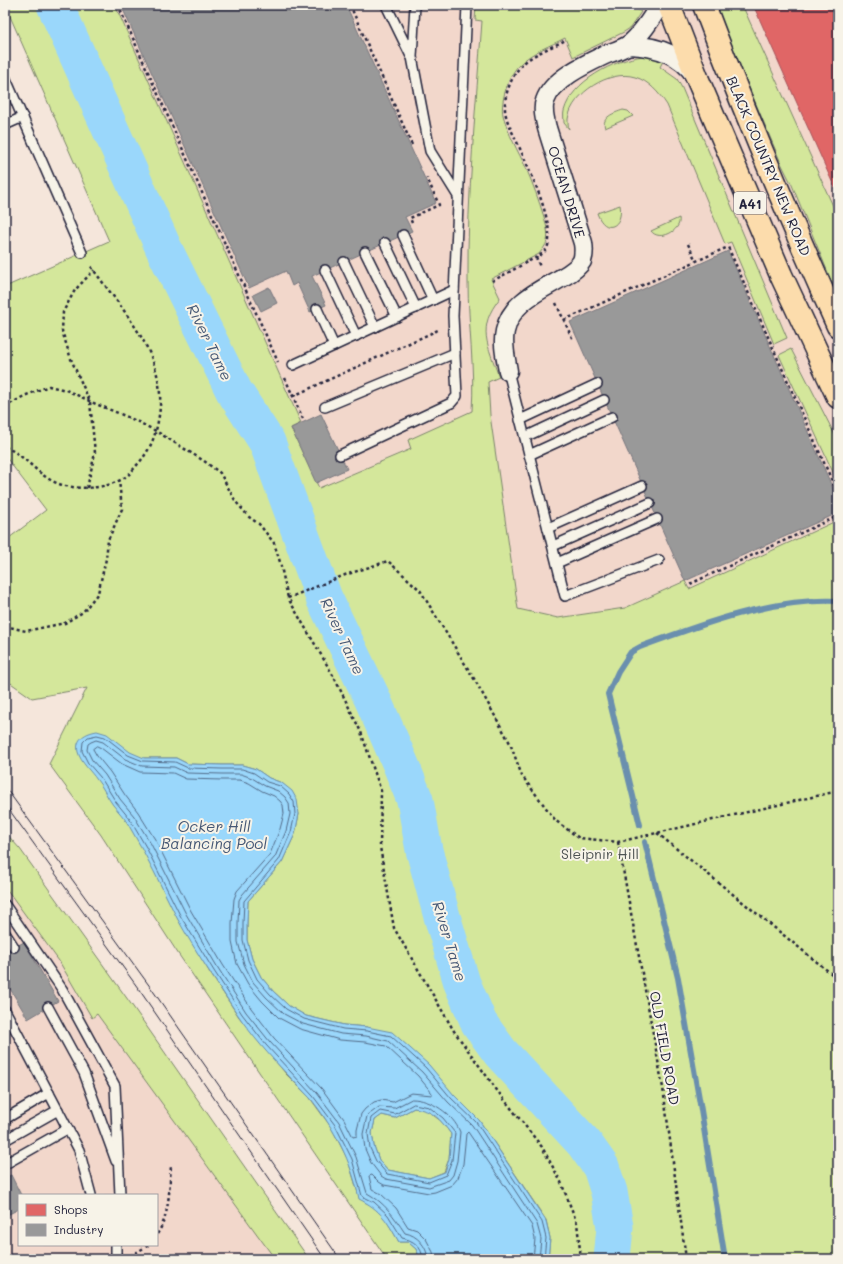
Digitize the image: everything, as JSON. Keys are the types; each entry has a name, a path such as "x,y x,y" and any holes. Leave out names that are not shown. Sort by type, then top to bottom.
{"highway":[{"name":"A41","path":"669,5 698,80 781,275 838,398"},
{"name":"BLACK COUNTRY NEW ROAD","path":"704,5 788,214 838,326"}],"street":[{"name":"OCEAN DRIVE","path":"628,46 654,15 659,5"},
{"name":"OCEAN DRIVE","path":"508,371 503,344 509,318 515,308 527,298 572,272 582,262 584,253 584,243 544,116 545,101 553,88 564,77 594,60 628,46 644,46 666,52 677,58 691,70 698,80"}],"lane":[{"path":"386,5 412,57"},
{"path":"415,5 412,57 430,150 458,196"},
{"path":"340,455 451,403 457,396 453,316 467,5"},
{"path":"5,77 82,253"},
{"path":"5,125 23,117"},
{"path":"402,235 433,300"},
{"path":"385,243 416,308"},
{"path":"365,252 396,317"},
{"path":"344,262 375,327"},
{"path":"325,270 356,336"},
{"path":"293,365 454,290"},
{"path":"317,309 334,346"},
{"path":"325,407 455,352"},
{"path":"508,371 566,596 659,560"},
{"path":"520,420 597,384"},
{"path":"525,437 604,400"},
{"path":"529,455 612,417"},
{"path":"548,528 642,486"},
{"path":"553,546 650,503"},
{"path":"557,563 657,520"},
{"path":"5,905 62,988 115,1086 120,1194"},
{"path":"5,933 14,947"},
{"path":"48,1007 84,1073 119,1170"},
{"path":"5,1010 8,1021 79,1150 91,1194"},
{"path":"5,1119 49,1094"},
{"path":"5,1140 58,1110"},
{"path":"5,1164 67,1128"}],"path":[{"path":"118,5 280,367"},
{"path":"752,8 758,5"},
{"path":"492,281 536,258 545,252 549,246 549,226 546,213 508,120 504,104 518,68 530,58 566,40"},
{"path":"688,244 696,260"},
{"path":"564,320 728,247 838,494"},
{"path":"5,447 15,451 42,476 65,485 87,488 107,486 128,475 143,458 155,437 160,412 160,385 150,355 140,333 82,253"},
{"path":"87,488 95,453 90,402 85,387 71,359 62,331 63,312 75,290 94,270"},
{"path":"283,374 303,419"},
{"path":"5,407 24,396 49,386 66,390 156,431 183,447 220,473 236,502 249,517 259,524 274,543 288,598 334,677 361,732 381,790 380,847 394,928 454,1032 499,1093 542,1147 561,1182 577,1223 581,1259"},
{"path":"5,626 26,631 65,623 83,612 98,593 106,559 108,540 122,509 119,480"},
{"path":"690,584 838,516"},
{"path":"288,598 297,593 345,575 388,561 420,590 476,682 510,743 522,776 556,821 579,838 618,842 838,791"},
{"path":"657,833 838,979"},
{"name":"OLD FIELD ROAD","path":"618,842 663,1088 686,1259"},
{"path":"158,1233 166,1211 171,1166"},
{"path":"129,1256 147,1246"}],"shaded area":[{"path":"98,5 838,5 838,520 688,589 684,581 625,608 558,618 518,609 489,415 319,488"},
{"path":"5,832 20,849 131,1004 309,1259 5,1259"}],"green space":[{"name":"Sleipnir Hill","path":"5,5 115,5 301,423 291,428 319,488 411,449 408,440 472,411 473,379 468,297 468,248 472,151 482,21 475,20 476,5 639,5 636,8 641,12 630,28 573,57 565,38 530,56 516,68 512,74 504,95 502,109 505,122 533,186 544,217 548,235 546,245 539,254 491,279 500,298 488,318 486,328 488,346 499,377 488,382 490,415 518,609 558,618 625,608 685,581 689,589 838,520 838,1259 548,1259 550,1238 546,1220 479,1120 454,1095 367,1027 344,1025 306,1016 289,1006 261,977 252,959 247,940 248,901 282,862 295,834 299,814 282,783 269,778 256,769 242,765 188,764 176,758 144,758 126,820 143,848 178,919 210,973 239,1017 286,1074 310,1098 331,1127 348,1160 358,1193 364,1202 371,1205 385,1218 399,1242 408,1242 416,1249 420,1259 387,1259 179,955 101,835 49,764 87,688 32,698 5,679 5,541 46,510 5,456 5,287 109,241"},
{"path":"716,5 744,5 744,9 838,217 838,297 792,185 781,163 736,57"},
{"path":"643,56 652,57 663,61 660,67 677,79 682,88 787,338 774,344 731,242 725,244 667,105 653,88 645,81 625,75 604,80 584,92 577,100 571,109 568,119 569,129 564,123 564,111 569,100 585,81 607,67 632,58"},
{"path":"623,110 628,111 633,116 605,128 605,121 609,116"},
{"path":"620,205 619,219 613,226 605,225 600,220 597,213"},
{"path":"679,218 677,227 669,234 659,235 651,231"},
{"path":"791,349 838,441 838,483 779,355"},
{"path":"5,832 20,849 131,1004 309,1259 275,1259 97,1014 92,1018 59,961 5,887"},
{"path":"414,1108 426,1110 441,1121 451,1134 449,1159 444,1172 429,1178 388,1170 379,1160 374,1146 372,1133 375,1120 382,1115 395,1118"}],"water":[{"name":"Ocker Hill Balancing Pool","path":"97,731 107,734 130,752 144,758 176,758 188,764 242,765 256,769 269,778 282,783 292,791 297,800 299,814 295,834 282,862 248,901 247,940 252,959 261,977 289,1006 306,1016 344,1025 367,1027 392,1032 429,1065 454,1095 479,1120 546,1221 550,1238 548,1259 420,1259 416,1249 408,1242 399,1242 383,1217 373,1207 359,1199 347,1159 327,1122 311,1099 267,1052 238,1015 206,967 177,918 128,824 81,760 78,752 78,743 82,737","holes":["414,1108 421,1109 436,1116 451,1134 449,1159 445,1172 429,1178 388,1170 379,1160 374,1146 372,1133 375,1120 382,1115 395,1118"]}],"building: Shops":[{"path":"764,5 838,5 838,195 755,9"}],"building: Industry":[{"path":"121,5 346,5 436,203 405,217 412,231 312,276 326,305 310,312 297,283 292,286 286,271 249,288"},
{"path":"728,251 838,500 838,513 685,581 570,322"},
{"path":"269,287 277,303 261,311 253,295"},
{"path":"321,414 347,469 316,483 291,428"},
{"path":"24,942 58,1001 28,1019 5,980 5,951 6,952"},
{"path":"11,1175 20,1194 18,1194 18,1210 5,1216 5,1178"}],"waterway":[{"name":"River Tame","path":"55,5 164,249 234,391 267,442 324,598 372,698 415,800 424,850 441,913 462,983 479,1023 500,1052 584,1143 601,1167 609,1192 615,1227 612,1259"},
{"path":"640,825 608,694 618,672 631,652 640,647 737,614 788,604 813,601 838,601"},
{"path":"645,842 678,978 725,1259"}],"tram line":[{"path":"5,787 151,988 340,1259"},
{"path":"5,804 138,988 325,1259"}]}
